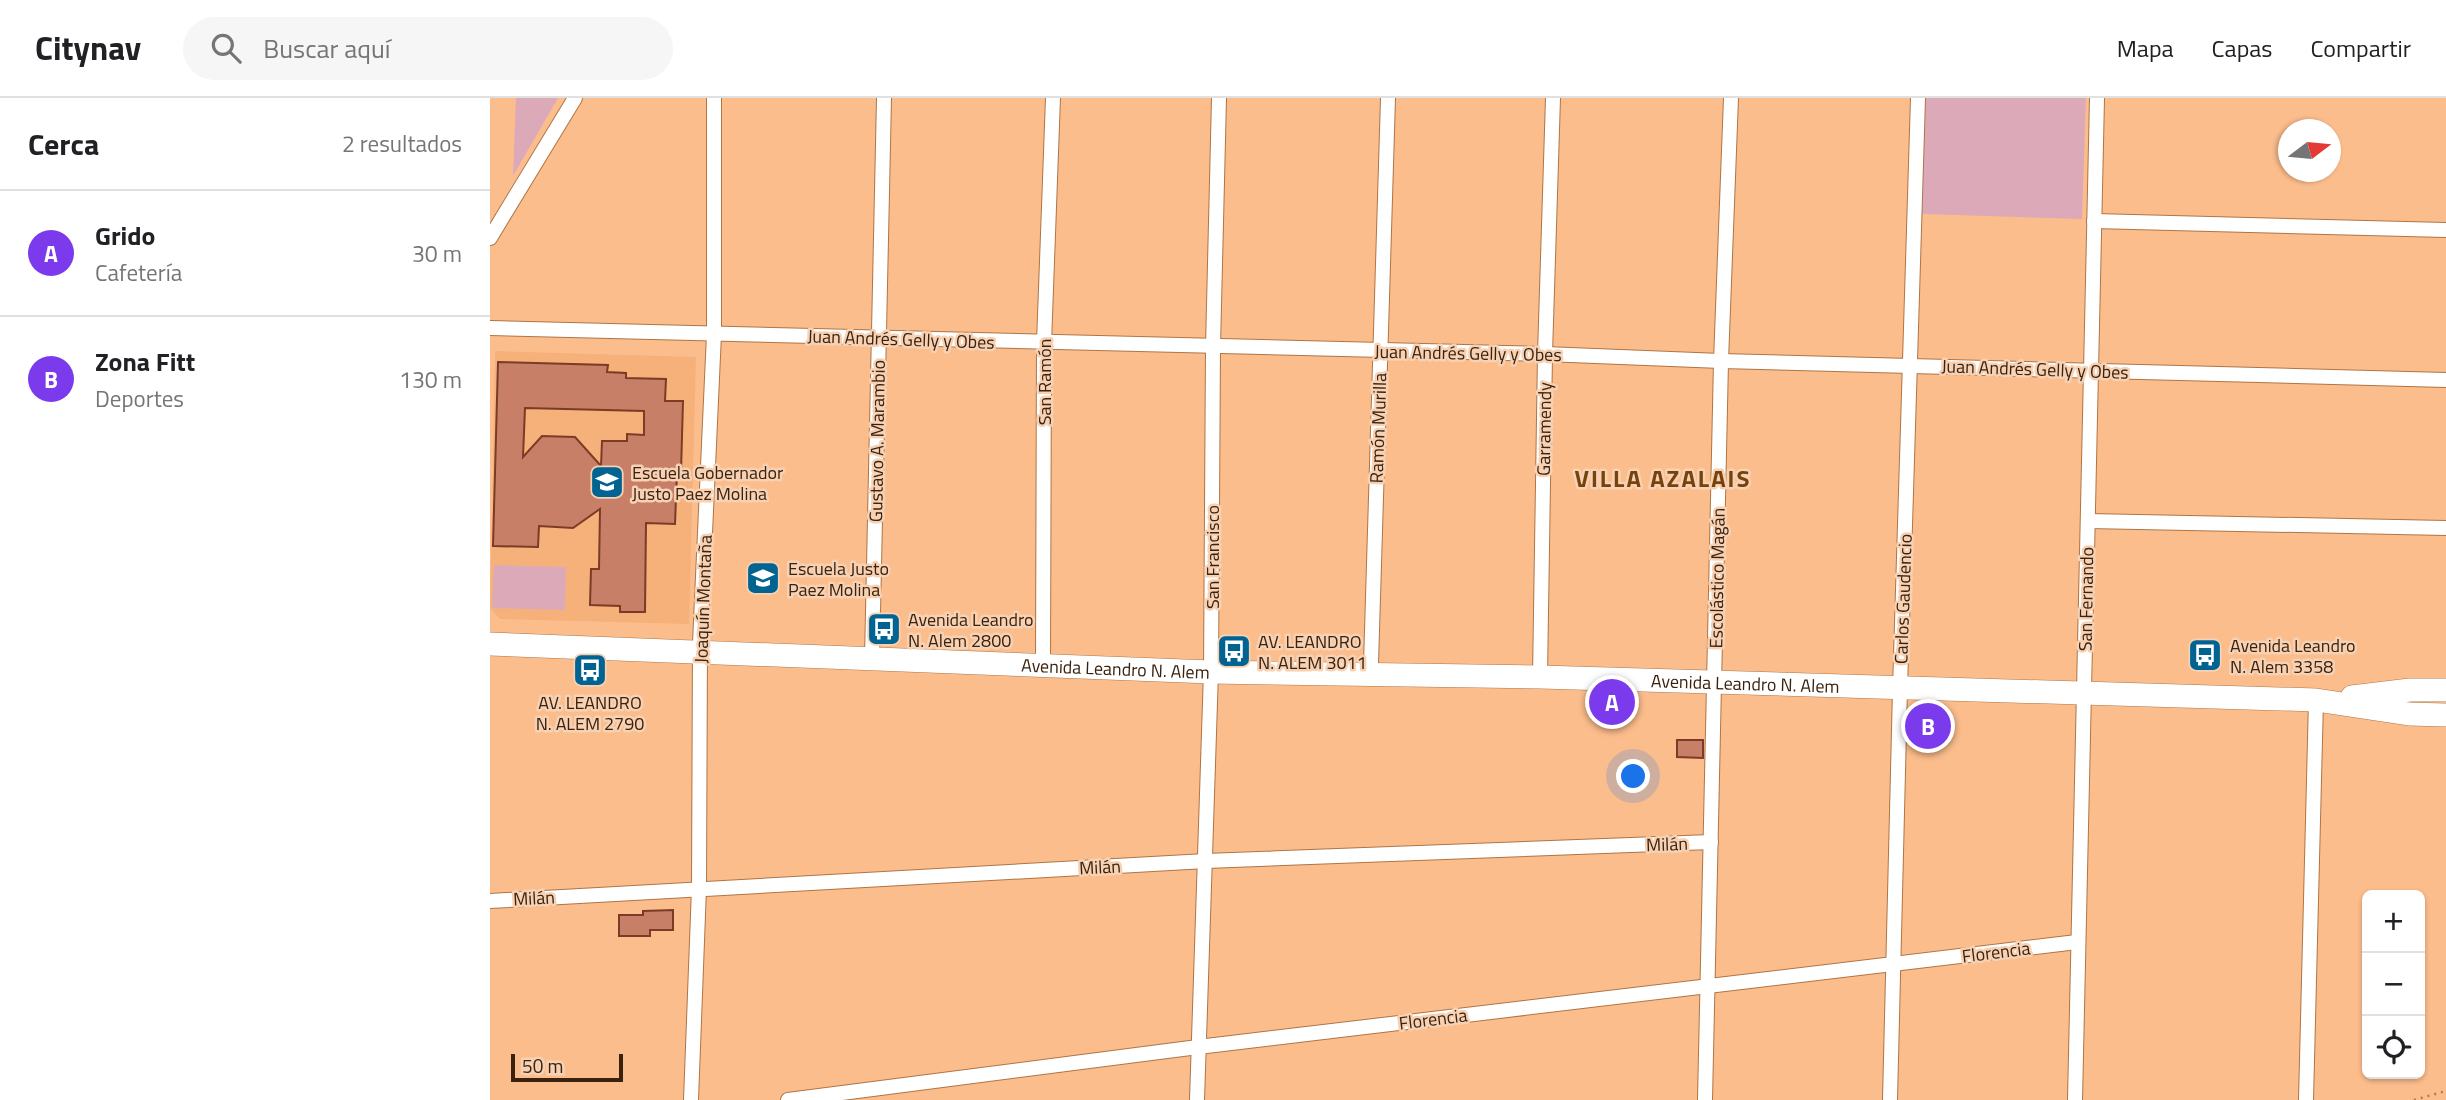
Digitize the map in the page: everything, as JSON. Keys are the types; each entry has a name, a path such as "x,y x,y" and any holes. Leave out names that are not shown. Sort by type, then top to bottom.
{"main road":[{"name":"Avenida Leandro N. Alem","path":"490,644 702,650 1211,672 1540,677 2322,700 2409,714 2446,715"},
{"name":"Avenida Leandro N. Alem","path":"2322,700 2410,690 2446,690"}],"street":[{"path":"490,238 575,98"},
{"name":"Joaquín Montaña","path":"691,1100 699,888 702,650 714,334 714,98"},
{"name":"Gustavo A. Marambio","path":"872,659 884,98"},
{"name":"San Ramón","path":"1043,666 1044,343 1053,98"},
{"name":"San Francisco","path":"1197,1100 1211,672 1213,347 1219,98"},
{"name":"Ramón Murilla","path":"1373,674 1371,664 1388,98"},
{"name":"Garramendy","path":"1540,677 1545,354 1553,98"},
{"name":"Escolástico Magán","path":"1705,1100 1721,361 1731,98"},
{"name":"Carlos Gaudencio","path":"1891,1100 1918,98"},
{"name":"San Fernando","path":"2075,1100 2097,98"},
{"path":"2094,221 2446,230"},
{"name":"Juan Andrés Gelly y Obes","path":"490,328 2446,380"},
{"path":"2088,521 2446,528"},
{"path":"2306,1100 2322,700"},
{"name":"Milán","path":"490,901 1206,861 1711,842"},
{"name":"Florencia","path":"788,1100 1198,1047 2077,942"}],"path":[{"path":"2414,1100 2446,1091"}],"shaded area":[{"path":"516,98 558,98 513,176"},
{"path":"1925,98 2086,98 2082,219 1922,214"},
{"name":"Escuela Gobernador Justo Paez Molina","path":"495,351 696,357 689,624 500,619 490,608"},
{"path":"494,565 566,567 565,610 492,608"}],"building":[{"name":"Escuela Gobernador Justo Paez Molina","path":"498,362 608,365 607,372 626,373 626,378 666,379 665,401 683,401 681,472 677,472 675,524 646,523 645,612 620,612 620,606 590,605 591,569 599,569 600,509 573,528 539,526 538,547 493,546","holes":["525,408 644,411 644,435 627,434 627,441 602,441 601,466 575,437 542,436 523,457"]},
{"path":"1677,740 1703,740 1703,758 1677,757"},
{"path":"673,910 673,930 650,930 650,936 619,936 619,915 643,915 643,911"}],"place":[{"name":"Escuela Gobernador Justo Paez Molina","path":"607,482"},
{"name":"Escuela Justo Paez Molina","path":"763,578"},
{"name":"Avenida Leandro N. Alem 2800","path":"884,629"},
{"name":"AV. LEANDRO N. ALEM 3011","path":"1234,651"},
{"name":"Avenida Leandro N. Alem 3358","path":"2205,655"},
{"name":"AV. LEANDRO N. ALEM 2790","path":"590,670"},
{"name":"Grido","path":"1612,702"},
{"name":"Zona Fitt","path":"1928,726"}],"district":[{"name":"VILLA AZALAIS","path":"1663,478"}]}
